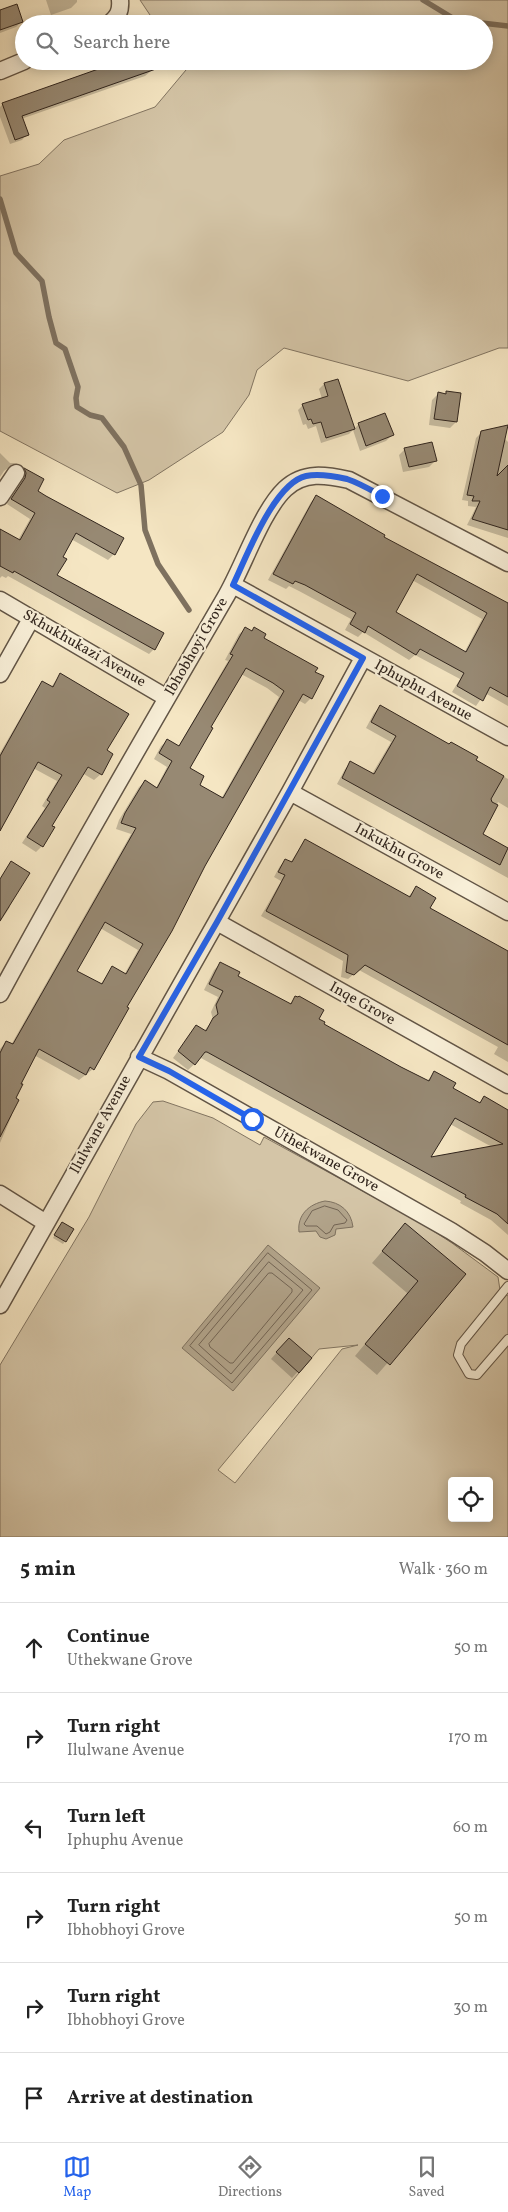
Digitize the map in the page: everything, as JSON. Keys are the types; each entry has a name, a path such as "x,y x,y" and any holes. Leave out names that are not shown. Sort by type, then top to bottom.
{"street":[{"path":"118,15 121,8 120,0"},
{"path":"0,70 15,64"},
{"path":"0,497 16,473"},
{"name":"Ibhobhoyi Grove","path":"0,994 233,585 268,513 286,488 304,476 326,475 349,480 508,563"},
{"name":"Iphuphu Avenue","path":"233,585 508,737"},
{"name":"Skhukhukazi Avenue","path":"0,600 167,698"},
{"path":"0,674 31,618"},
{"name":"Ilulwane Avenue","path":"0,1305 290,792 363,658"},
{"name":"Inkukhu Grove","path":"290,792 508,912"},
{"name":"Inqe Grove","path":"217,922 508,1085"},
{"name":"Uthekwane Grove","path":"139,1057 169,1071 403,1203 485,1252 508,1271"},
{"path":"0,1194 46,1223"}],"lane":[{"path":"508,1286 461,1344 458,1355 469,1374 477,1375 508,1339"}],"shaded area":[{"path":"140,0 508,0 508,348 499,348 408,381 284,348 257,370 249,395 223,432 149,480 117,493 0,431 0,176 39,164 64,140 155,107 186,70 493,70 493,15 150,15"},
{"path":"163,1101 213,1118 260,1145 264,1137 421,1223 498,1277 500,1290 508,1296 508,1537 0,1537 0,1365 89,1217 136,1124 153,1102","holes":["358,1345 342,1349 235,1483 218,1470 319,1349"]}],"water":[{"path":"319,1202 335,1203 344,1208 350,1216 353,1227 336,1229 335,1235 326,1239 320,1237 316,1231 299,1232 300,1220 305,1211"},
{"path":"268,1245 320,1288 233,1391 182,1348"}],"building":[{"path":"17,4 21,15 15,15 15,25 0,30 0,10"},
{"path":"96,70 153,70 22,116 29,135 15,140 2,103"},
{"path":"338,379 355,429 326,438 321,422 313,424 311,419 308,420 302,404 328,396 324,383"},
{"path":"446,391 461,393 457,422 434,419 438,392 446,394"},
{"path":"385,413 394,435 366,446 358,423"},
{"path":"508,425 497,476 508,465 508,530 472,519 480,501 472,501 474,496 467,495 481,431"},
{"path":"432,442 437,461 409,467 404,448"},
{"path":"24,468 44,479 38,491 124,538 115,555 76,533 63,557 67,559 57,575 164,633 155,650 14,571 13,573 0,566 0,529 20,540 35,513 11,499 25,478"},
{"path":"316,495 385,535 384,537 508,603 508,697 490,687 483,701 457,686 464,673 420,649 416,655 368,626 365,633 350,624 356,613 305,585 295,581 293,584 273,574","holes":["417,574 487,613 466,652 396,612"]},
{"path":"245,627 252,631 254,627 266,634 264,638 318,668 315,672 324,676 312,699 303,694 205,866 172,931 127,1007 129,1008 94,1070 90,1067 86,1075 39,1049 21,1084 23,1084 16,1098 19,1100 0,1137 0,1053 6,1041 13,1044 136,828 121,823 125,813 145,780 157,788 172,761 159,753 167,739 179,746 233,655 230,654","holes":["246,668 284,691 223,798 200,785 204,776 190,768 213,728 211,727","105,922 143,944 126,974 112,966 102,984 77,971"]},
{"path":"60,673 129,714 107,750 113,754 102,775 88,767 52,826 55,827 43,847 27,837 50,802 47,800 62,775 38,762 0,831 0,756 42,681 53,687"},
{"path":"380,705 449,744 451,742 478,757 476,760 504,776 491,799 492,802 498,805 483,834 508,848 500,865 342,778 350,761 374,774 396,736 371,722"},
{"path":"305,839 410,897 416,886 436,898 430,908 508,951 508,1045 365,965 354,975 346,972 348,955 266,911 285,875 278,872 285,859 292,862"},
{"path":"11,861 30,873 0,921 0,879"},
{"path":"220,962 240,972 238,976 291,1004 295,996 299,996 324,1010 319,1019 325,1022 324,1024 401,1067 429,1081 434,1071 456,1083 453,1088 480,1103 484,1096 508,1110 508,1224 497,1214 465,1197 466,1195 207,1052 195,1065 178,1051 196,1025 206,1031 213,1018 218,1014 216,1005 223,991 209,984","holes":["455,1118 503,1144 431,1157"]},
{"path":"62,1222 74,1229 66,1242 54,1235"},
{"path":"405,1223 466,1274 390,1365 365,1344 418,1281 382,1251"},
{"path":"289,1338 312,1358 299,1373 276,1352"}],"waterway":[{"path":"423,0 448,15"},
{"path":"493,24 508,26"},
{"path":"0,199 16,253 42,281 56,343 65,349 78,387 77,407 90,415 102,418 124,447 141,485 145,530 158,564 189,610"}],"route":[{"path":"252,1119 169,1071 139,1057 290,792 363,658 233,585 268,513 286,488 304,476 326,475 349,480 382,496"}]}
